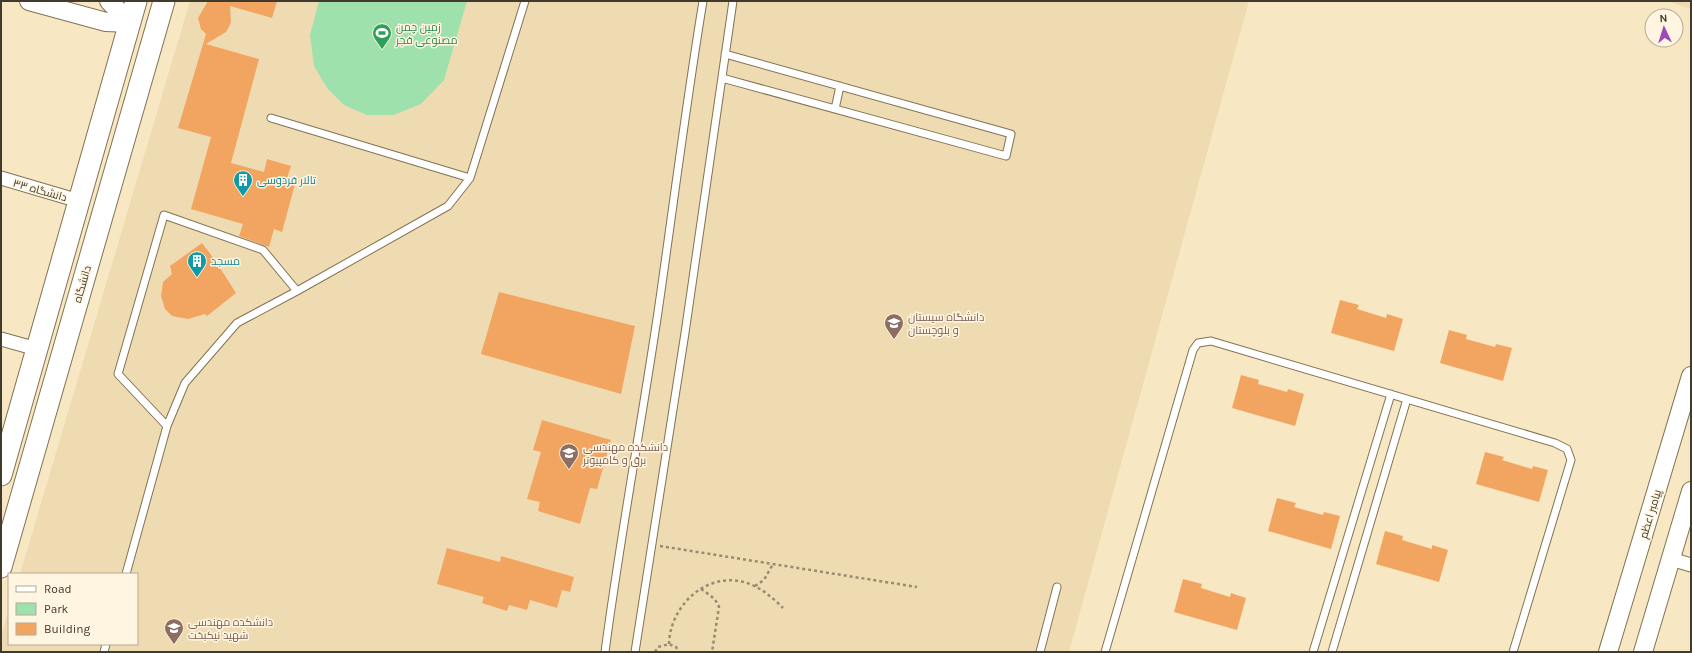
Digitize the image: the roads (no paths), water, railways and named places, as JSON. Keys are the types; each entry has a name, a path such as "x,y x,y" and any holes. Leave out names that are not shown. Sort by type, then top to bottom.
{"main road":[{"path":"29,1 106,22 130,23 156,30"},
{"path":"109,1 130,23"},
{"path":"1,475 136,1"},
{"name":"دانشگاه","path":"1,567 164,1"},
{"name":"پیامبر اعظم","path":"1608,652 1691,376"},
{"path":"1643,652 1691,491"}],"street":[{"name":"دانشگاه ۳۳","path":"1,178 79,201"},
{"path":"1,339 37,349"},
{"path":"1671,559 1691,565"}],"lane":[{"path":"126,573 167,426 185,382 237,323 448,206 470,178 525,1"},
{"path":"604,652 658,312 687,98 703,1"},
{"path":"634,652 684,341 733,1"},
{"path":"722,78 1006,156 1012,134 725,54"},
{"path":"835,109 840,86"},
{"path":"271,118 470,178"},
{"path":"167,426 118,374 164,215 263,250 297,291"},
{"path":"1105,652 1193,350 1198,343 1211,341 1555,443 1567,448 1571,460 1513,652"},
{"path":"1313,652 1391,394"},
{"path":"1332,652 1407,399"},
{"path":"1040,652 1057,587"}],"place":[{"name":"زمین چمن مصنوعی فجر","path":"382,50"},
{"name":"تالار فردوسی","path":"243,197"},
{"name":"مسجد","path":"197,278"},
{"name":"دانشگاه سیستان و بلوچستان","path":"894,340"},
{"name":"دانشکده مهندسی برق و کامپیوتر","path":"569,470"},
{"name":"دانشکده مهندسی شهید نیکبخت","path":"174,645"}]}
